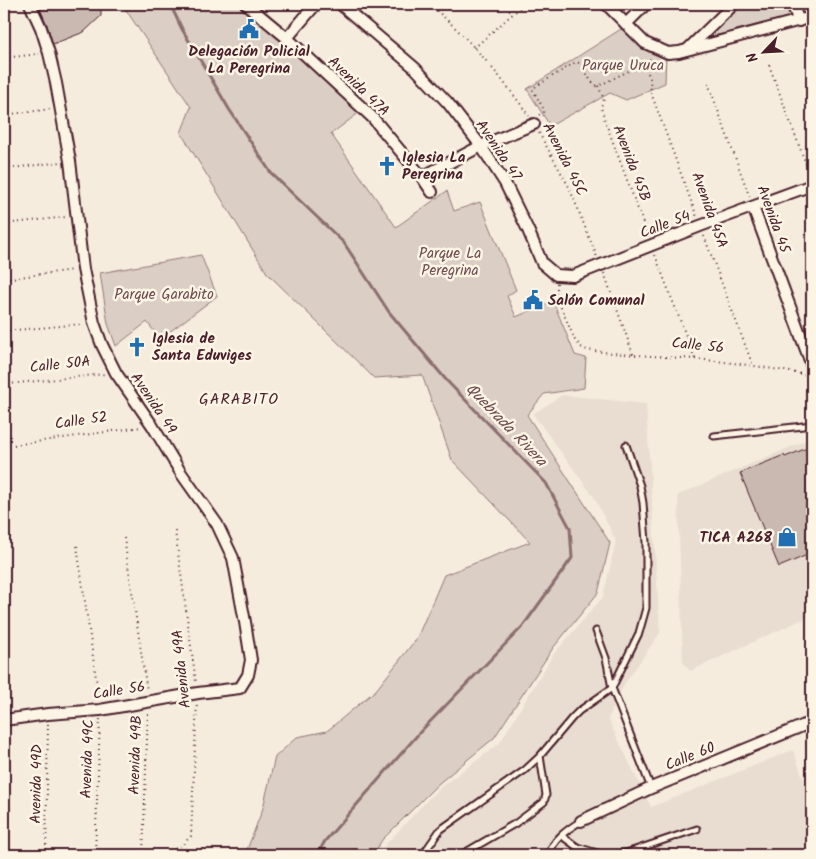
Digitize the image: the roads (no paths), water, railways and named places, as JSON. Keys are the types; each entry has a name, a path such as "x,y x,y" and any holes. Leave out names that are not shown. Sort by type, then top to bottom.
{"street":[{"name":"Avenida 49","path":"30,4 41,28 56,83 70,161 83,269 94,323 102,345 116,373 152,425 181,473 217,524 234,558 251,660 248,675 240,688"},
{"name":"Avenida 47A","path":"246,4 287,38 372,117 422,176"},
{"path":"287,38 316,4"},
{"name":"Avenida 47","path":"340,4 415,68 448,103 481,146 505,183 542,262 556,275"},
{"path":"606,4 645,43 668,53 679,52 812,17"},
{"path":"626,24 646,4"},
{"path":"688,49 734,4"},
{"path":"792,4 799,21"},
{"path":"432,192 422,176 532,121"},
{"name":"Calle 54","path":"556,275 573,276 700,226 812,185"},
{"name":"Avenida 45","path":"753,207 812,366"},
{"name":"Calle 56","path":"4,720 100,710 198,693 240,688"},
{"name":"Calle 60","path":"581,821 651,788 812,722"}],"lane":[{"path":"714,436 812,425"},
{"path":"424,855 440,830 525,770 540,756 579,711 612,688 639,633 646,608 646,542 643,503 640,486 626,445"},
{"path":"596,632 606,658 612,688 651,788"},
{"path":"461,855 516,823 544,802 546,795 540,756"},
{"path":"549,855 550,849 562,836 581,821"},
{"path":"615,855 697,829"},
{"path":"562,836 576,847 604,855"}],"waterway":[{"name":"Quebrada Rivera","path":"170,4 182,29 229,109 271,173 344,243 389,312 447,381 546,483 570,528 572,558 523,626 421,731 325,841 317,855"}],"place":[{"name":"Delegación Policial La Peregrina","path":"249,29"},
{"name":"Iglesia La Peregrina","path":"387,166"},
{"name":"Salón Comunal","path":"533,300"},
{"name":"Iglesia de Santa Eduviges","path":"137,347"},
{"name":"TICA A268","path":"787,537"}],"district":[{"name":"GARABITO","path":"239,398"}],"park label":[{"name":"Parque Uruca","path":"623,65"},
{"name":"Parque La Peregrina","path":"450,262"},
{"name":"Parque Garabito","path":"164,294"}]}
